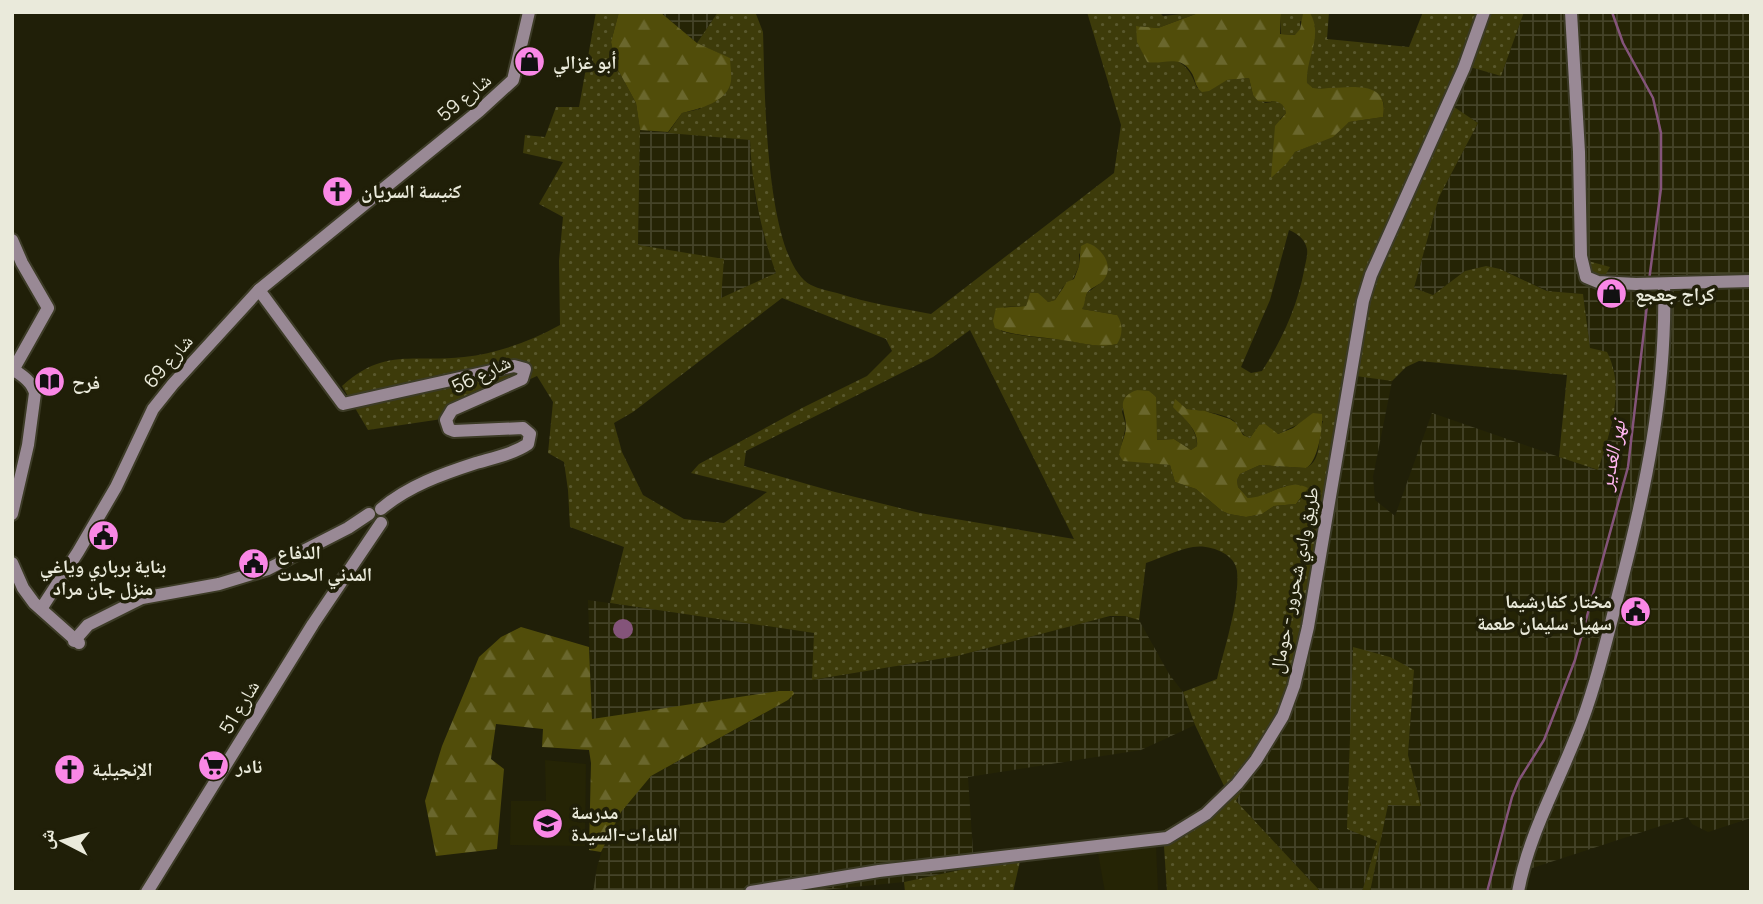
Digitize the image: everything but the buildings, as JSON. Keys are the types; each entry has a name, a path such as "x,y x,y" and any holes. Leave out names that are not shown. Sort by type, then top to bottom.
{"street":[{"name":"شارع 59","path":"384,186 398,178 513,80 529,12"},
{"name":"طريق وادي شحرور - حومال","path":"751,892 879,871 1167,838 1206,814 1237,784 1256,760 1283,716 1303,655 1357,328 1371,275 1436,136 1484,12"},
{"path":"1571,12 1582,265 1586,277 1594,281 1636,284 1751,281"},
{"name":"شارع 69","path":"45,612 116,487 153,409 259,290 384,186"},
{"path":"12,240 48,307 13,371 25,377 34,387 35,393 28,445 12,514"},
{"path":"1518,892 1528,853 1579,732 1634,533 1649,464 1658,404 1664,329 1659,284"},
{"name":"شارع 56","path":"259,290 343,404 514,366 525,369 522,379 452,410 446,420 449,429 454,431 523,428 530,434 528,444 440,475 406,491 377,518"},
{"path":"12,563 23,588 45,612 78,638 121,608 142,598 219,584 261,572 348,528 377,518"},
{"name":"شارع 51","path":"147,892 366,543 377,518"}],"shaded area":[{"path":"596,12 619,12 611,42 617,68 636,103 640,130 638,245 724,259 721,298 776,273 758,207 750,140 668,133 682,113 700,109 729,58 697,43 718,12 753,12 763,32 767,128 776,208 784,242 796,269 811,285 821,289 931,314 1114,173 1121,125 1087,12 1159,12 1163,16 1201,12 1158,28 1136,26 1147,62 1176,61 1186,67 1197,88 1227,80 1249,78 1253,95 1265,103 1279,101 1286,113 1280,119 1282,167 1295,152 1324,140 1349,122 1383,117 1384,104 1379,95 1371,90 1349,87 1313,88 1306,83 1315,26 1300,21 1300,29 1296,35 1281,34 1281,12 1329,12 1327,39 1409,47 1423,12 1524,12 1501,76 1470,67 1454,107 1478,123 1439,197 1414,288 1433,295 1465,271 1486,266 1500,269 1547,291 1583,294 1590,348 1607,352 1615,381 1614,411 1598,470 1559,457 1567,375 1419,361 1406,367 1392,381 1356,376 1308,641 1281,720 1236,801 1321,892 1167,892 1163,831 1179,822 1193,819 1226,790 1195,725 1183,692 1217,679 1234,610 1237,583 1237,571 1232,559 1220,551 1199,546 1146,563 1139,620 1110,616 957,656 812,680 814,633 610,603 624,547 570,527 564,462 548,453 553,402 537,376 442,419 368,430 342,386 357,374 386,361 489,353 525,342 560,325 559,261 563,217 539,204 563,162 523,153 525,135 545,137 556,107 579,107","holes":["1289,230 1301,237 1307,249 1301,284 1288,323 1276,347 1262,371 1251,373 1241,367 1270,300","1079,253 1099,284 1087,293 1082,309 1117,315 1117,344 1096,345 1001,331 1004,307 1026,306 1030,294 1048,302 1055,300 1063,287 1073,279 1079,266","782,298 886,339 892,351 867,376 699,464 691,473 767,492 724,523 684,519 643,495 622,452 614,423 633,412","970,330 1074,539 920,513 835,492 744,466 746,451 933,357","1137,390 1156,397 1156,440 1174,439 1191,450 1197,446 1196,436 1179,413 1181,404 1187,409 1232,419 1242,433 1250,438 1259,425 1278,434 1299,424 1323,421 1315,460 1306,468 1260,465 1240,474 1237,480 1238,487 1248,498 1256,498 1285,486 1301,485 1305,494 1296,504 1274,506 1262,514 1246,517 1222,511 1196,489 1175,482 1170,465 1123,460 1119,455 1126,426 1122,412 1125,398"]},
{"path":"660,12 718,12 697,43"},
{"path":"1524,12 1751,12 1751,818 1708,832 1692,824 1688,817 1520,872 1517,892 1370,892 1388,805 1421,805 1408,755 1414,670 1377,841 1362,892 1321,892 1236,801 1281,720 1356,375 1392,381 1373,477 1375,500 1395,516 1432,413 1597,470 1614,420 1614,366 1590,349 1583,294 1548,291 1507,272 1486,266 1465,271 1433,295 1414,288 1439,197 1478,123 1453,107 1470,67 1501,76"},
{"path":"640,130 750,140 755,199 776,273 720,299 638,245"},
{"path":"1588,261 1610,267 1603,279 1592,273"},
{"path":"588,600 815,633 813,680 957,656 1101,618 1125,616 1139,620 1169,674 1183,692 1195,725 1141,750 968,777 974,867 904,882 803,892 593,892 606,838 643,783 651,776 792,698 779,691 592,720"},
{"path":"619,619 627,619 633,629 627,639 619,639 613,633 613,625"},
{"path":"1353,647 1390,657 1414,670 1408,755 1421,806 1388,805 1370,892 1362,892 1377,841 1347,829"},
{"name":"مدرسة الفاءات-السيدة","path":"545,760 586,764 585,846 510,845 511,801 546,801"},
{"path":"1156,845 1158,892 1105,892 1098,853"},
{"path":"1020,861 1013,892 905,892 904,882 974,867"}],"green space":[{"path":"619,12 660,12 697,43 730,58 729,88 712,103 682,113 668,132 640,130 636,103 617,68 611,42"},
{"path":"1201,12 1281,12 1280,34 1295,35 1300,29 1303,14 1310,13 1314,22 1315,39 1307,83 1313,88 1371,90 1379,95 1383,104 1383,117 1349,122 1333,137 1295,152 1271,178 1275,126 1286,113 1282,104 1258,101 1253,95 1249,78 1227,80 1209,91 1202,92 1186,66 1175,62 1147,62 1137,42 1136,26 1158,28"},
{"path":"1087,243 1101,252 1108,267 1103,280 1087,293 1082,309 1117,315 1121,330 1117,344 1089,345 1019,335 995,328 993,321 996,308 1026,306 1030,293 1038,293 1048,302 1055,300 1067,282 1074,279 1079,266 1081,246"},
{"path":"1137,390 1149,391 1156,397 1157,440 1174,439 1191,450 1197,446 1196,434 1173,407 1175,399 1187,409 1205,411 1230,419 1236,423 1243,435 1250,438 1259,425 1265,424 1278,434 1293,428 1313,413 1322,414 1317,452 1306,468 1260,465 1240,474 1237,480 1238,487 1248,498 1285,486 1300,485 1308,488 1296,504 1274,506 1262,514 1246,517 1222,511 1196,489 1175,482 1170,465 1123,461 1119,455 1126,428 1123,402 1125,397"},
{"path":"521,627 589,647 592,719 779,691 793,691 794,694 788,700 651,776 621,812 601,852 589,850 589,750 542,747 543,729 496,724 491,759 504,769 497,849 436,856 425,801 442,746 479,657 501,637"}],"waterway":[{"name":"نهر الغدير","path":"1612,12 1623,43 1653,98 1661,133 1661,188 1649,281"},
{"name":"نهر الغدير","path":"1487,892 1512,797 1519,780 1544,740 1575,660 1628,467 1649,288"}],"place":[{"name":"أبو غزالي","path":"530,62"},
{"name":"كنيسة السريان","path":"338,191"},
{"name":"كراج جعجع","path":"1612,294"},
{"name":"فرح","path":"49,382"},
{"name":"بناية برباري وياغي منزل جان مراد","path":"103,535"},
{"name":"الدفاع المدني الحدت","path":"254,563"},
{"name":"مختار كفارشيما سهيل سليمان طعمة","path":"1635,612"},
{"name":"نادر","path":"213,766"},
{"name":"الإنجيلية","path":"69,769"},
{"name":"مدرسة الفاءات-السيدة","path":"548,823"}]}
